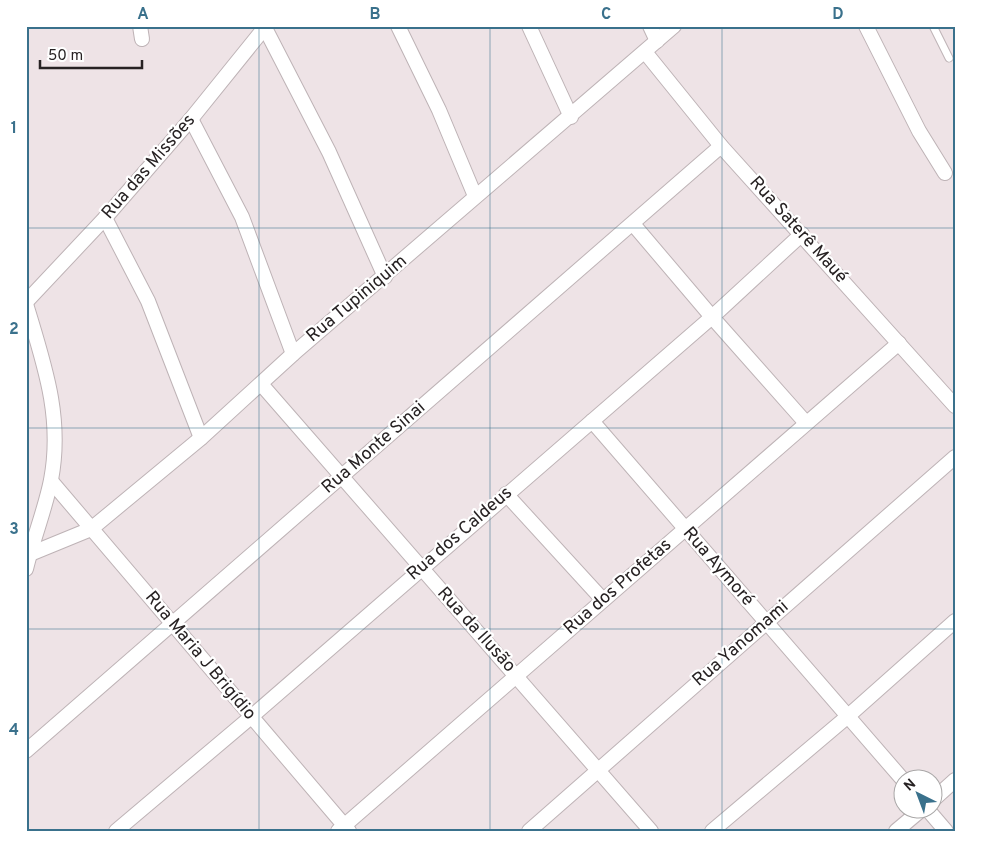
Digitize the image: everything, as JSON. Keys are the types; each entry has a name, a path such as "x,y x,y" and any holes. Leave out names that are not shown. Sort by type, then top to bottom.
{"street":[{"path":"398,26 439,110 476,196"},
{"path":"529,26 571,117"},
{"path":"650,26 657,41"},
{"name":"Rua Tupiniquim","path":"30,554 91,529 200,438 293,354 385,277 476,196 571,117 674,26"},
{"path":"866,26 919,131 945,173"},
{"path":"266,27 329,152 385,277"},
{"name":"Rua das Missões","path":"26,303 105,218 191,119 266,27"},
{"name":"Rua Saterê Maué","path":"644,52 721,146 955,406"},
{"path":"191,119 242,217 293,354"},
{"name":"Rua Monte Sinai","path":"26,751 721,146"},
{"path":"105,218 148,301 200,438"},
{"path":"633,224 806,424"},
{"name":"Rua dos Caldeus","path":"116,831 251,717 712,317 802,234"},
{"path":"26,303 51,386 55,454 51,481 26,569"},
{"name":"Rua dos Profetas","path":"344,829 517,675 899,343"},
{"name":"Rua da Ilusão","path":"261,384 420,569 517,675 651,831"},
{"name":"Rua Aymoré","path":"592,421 894,771"},
{"name":"Rua Yanomami","path":"529,831 955,458"},
{"name":"Rua Maria J Brigídio","path":"51,481 173,622 344,829"},
{"path":"506,494 604,600"},
{"path":"712,831 847,717 955,621"},
{"path":"944,790 955,780"},
{"path":"896,831 909,820"},
{"path":"937,820 946,831"}],"lane":[{"path":"933,26 949,58"}]}
